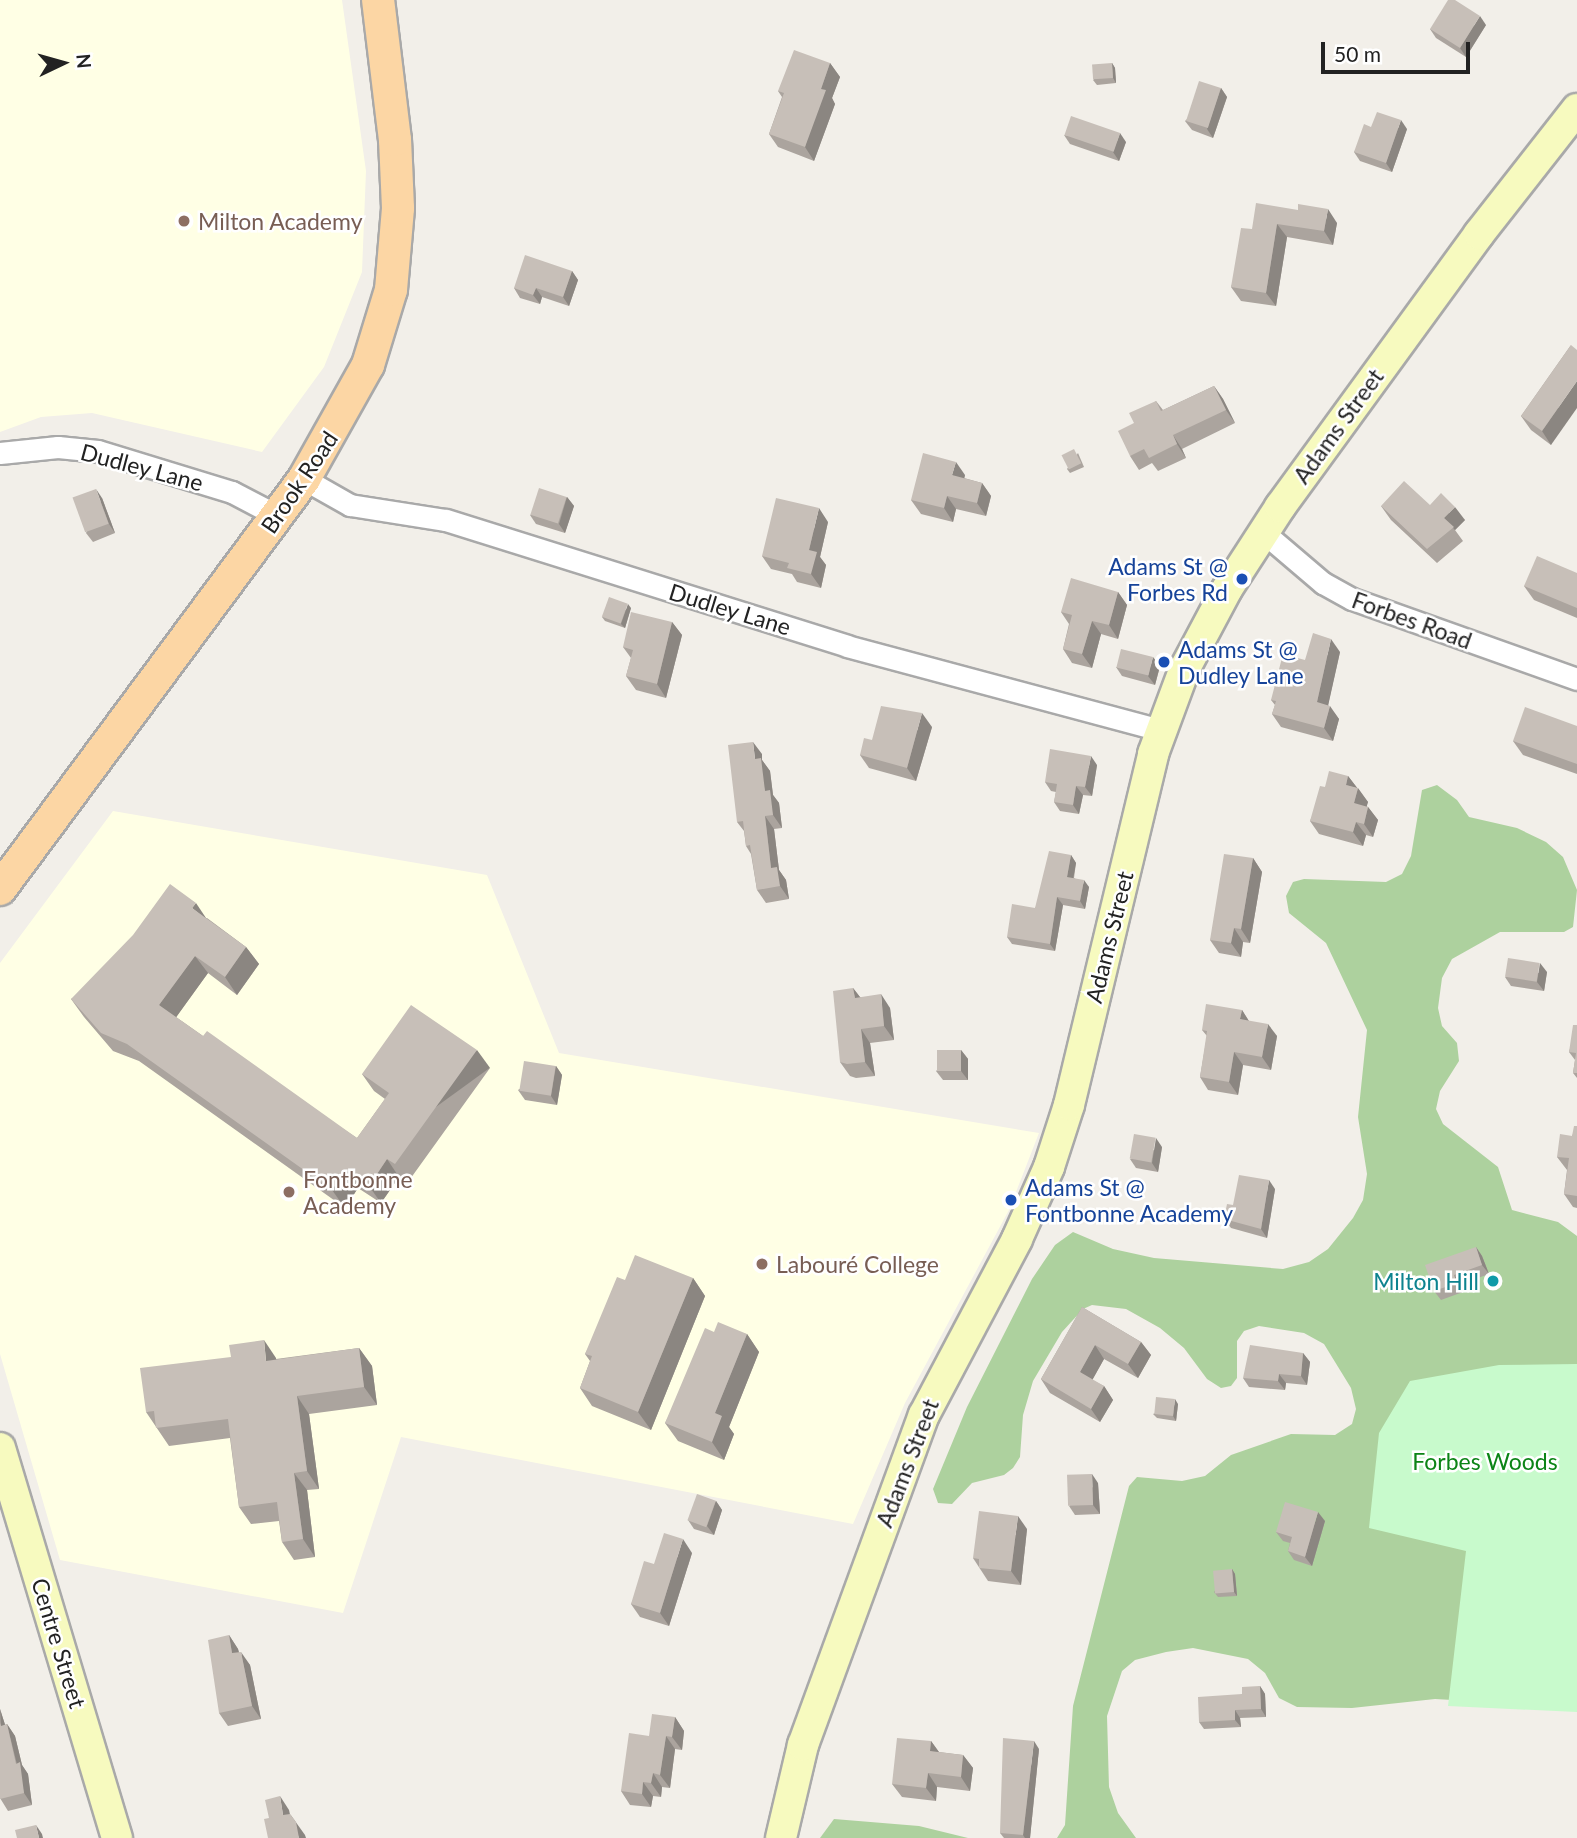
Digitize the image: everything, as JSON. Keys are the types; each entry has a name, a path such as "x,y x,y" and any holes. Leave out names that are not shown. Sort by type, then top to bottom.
{"main road":[{"name":"Brook Road","path":"0,889 304,480 368,365 391,290 397,176 378,0"},
{"name":"Adams Street","path":"781,1838 803,1745 924,1415 1017,1239 1049,1167 1069,1105 1161,730 1196,645 1264,532 1479,234 1577,109"},
{"name":"Centre Street","path":"0,1448 117,1838"}],"street":[{"name":"Dudley Lane","path":"0,453 58,447 98,451 233,492 278,516"},
{"name":"Dudley Lane","path":"304,480 350,505 446,520 859,649 1161,730"},
{"name":"Forbes Road","path":"1264,532 1310,573 1352,599 1577,679"}],"shaded area":[{"name":"Milton Academy","path":"0,0 342,0 366,171 362,272 324,367 262,452 92,413 41,417 0,432"},
{"name":"Fontbonne Academy","path":"113,811 487,875 559,1053 1039,1133 1009,1210 905,1403 853,1524 401,1437 343,1613 60,1560 0,1354 0,963"}],"green space":[{"path":"1437,785 1457,800 1469,817 1517,828 1546,842 1563,857 1577,890 1573,927 1564,932 1500,932 1452,959 1442,978 1438,1008 1442,1026 1457,1043 1459,1061 1440,1091 1436,1109 1443,1124 1498,1167 1512,1210 1558,1222 1577,1236 1577,1707 1435,1699 1352,1708 1297,1707 1279,1698 1265,1673 1248,1659 1193,1648 1166,1652 1135,1660 1122,1671 1107,1716 1109,1787 1118,1813 1136,1838 1057,1838 1065,1825 1073,1706 1129,1486 1137,1477 1182,1481 1205,1476 1231,1455 1291,1434 1335,1435 1352,1424 1356,1409 1351,1388 1324,1344 1304,1333 1259,1326 1244,1331 1237,1341 1237,1378 1231,1386 1221,1388 1207,1379 1184,1348 1160,1328 1126,1309 1092,1305 1083,1309 1062,1332 1033,1381 1023,1415 1020,1457 1013,1468 1004,1475 972,1483 952,1504 938,1503 933,1489 967,1407 1032,1279 1055,1245 1073,1232 1113,1249 1154,1258 1283,1269 1309,1262 1328,1249 1353,1218 1363,1200 1367,1174 1358,1117 1367,1030 1326,943 1289,913 1286,896 1293,882 1304,879 1386,882 1402,874 1411,856 1422,790"},
{"name":"Forbes Woods","path":"1577,1364 1577,1712 1448,1706 1466,1551 1369,1528 1379,1433 1410,1381 1499,1365"},
{"path":"834,1819 919,1826 968,1838 820,1838"}],"building":[{"path":"1448,0 1455,0 1480,16 1460,48 1430,29"},
{"path":"794,50 830,63 821,89 826,90 805,147 769,134 784,93 778,91"},
{"path":"1112,63 1113,78 1093,79 1092,64"},
{"path":"1199,81 1221,88 1208,128 1186,121"},
{"path":"1377,112 1401,120 1386,163 1354,152 1364,124 1371,127"},
{"path":"1071,116 1120,133 1114,152 1064,135"},
{"path":"1256,203 1298,210 1298,204 1328,209 1324,231 1277,224 1266,293 1231,287 1241,228 1252,229"},
{"path":"525,255 572,271 563,297 536,288 533,295 514,288"},
{"path":"1571,345 1577,350 1577,381 1542,431 1521,416"},
{"path":"1214,386 1226,410 1173,435 1177,444 1149,458 1144,449 1130,456 1118,431 1134,423 1129,413 1156,401 1161,411"},
{"path":"1074,449 1081,463 1069,470 1062,455"},
{"path":"923,453 956,462 952,475 982,483 977,503 947,496 944,508 911,500"},
{"path":"1404,481 1430,505 1441,493 1455,507 1444,518 1454,527 1427,549 1381,506"},
{"path":"539,488 567,497 558,524 530,515"},
{"path":"96,489 109,524 85,532 73,498"},
{"path":"776,498 819,508 809,550 817,552 811,574 787,568 789,563 762,556"},
{"path":"1537,556 1577,573 1577,608 1524,586"},
{"path":"1071,578 1118,592 1109,625 1092,621 1082,654 1063,649 1072,615 1061,612"},
{"path":"609,597 628,604 621,624 602,617"},
{"path":"631,612 672,622 657,684 626,676 633,650 623,647"},
{"path":"1313,633 1331,639 1317,702 1330,706 1324,728 1272,714 1276,701 1271,700 1283,654 1305,660"},
{"path":"1121,649 1153,657 1148,675 1116,667"},
{"path":"881,706 922,713 907,768 860,755 864,738 872,740"},
{"path":"1525,707 1577,726 1577,764 1513,741"},
{"path":"753,742 755,759 761,758 765,791 770,790 773,815 765,816 771,868 777,867 780,886 757,890 743,821 737,822 728,745"},
{"path":"1050,749 1091,756 1085,787 1076,786 1073,805 1054,802 1057,784 1045,782"},
{"path":"1329,771 1348,776 1346,785 1358,788 1354,803 1368,807 1364,824 1356,822 1353,832 1310,821 1320,786 1325,787"},
{"path":"1049,851 1071,855 1067,877 1084,880 1080,901 1057,897 1050,944 1007,937 1012,904 1035,908"},
{"path":"1224,854 1253,858 1241,929 1234,928 1231,943 1210,940"},
{"path":"170,884 196,903 192,908 246,947 225,977 195,956 159,1005 203,1036 207,1031 357,1138 389,1093 362,1074 411,1005 477,1050 395,1164 387,1159 369,1186 346,1170 332,1190 127,1044 101,1033 71,999 133,935"},
{"path":"1508,958 1540,963 1537,982 1505,977"},
{"path":"853,988 855,998 881,994 884,1026 861,1029 865,1062 847,1064 840,1062 833,991"},
{"path":"1206,1004 1242,1010 1240,1019 1268,1024 1262,1057 1234,1052 1229,1082 1200,1077 1207,1031 1202,1030"},
{"path":"1573,1025 1577,1025 1577,1073 1573,1073 1576,1053 1569,1052"},
{"path":"937,1050 961,1050 961,1071 937,1071"},
{"path":"524,1061 556,1066 551,1096 519,1091"},
{"path":"1574,1126 1577,1126 1577,1196 1564,1194 1569,1158 1557,1157 1560,1134 1572,1136"},
{"path":"1134,1134 1156,1138 1151,1162 1130,1159"},
{"path":"1239,1175 1269,1180 1261,1229 1224,1219 1227,1204 1233,1205"},
{"path":"1476,1247 1482,1265 1454,1275 1457,1283 1434,1291 1425,1265"},
{"path":"635,1255 693,1278 638,1412 580,1388 592,1356 585,1354 617,1277 625,1280"},
{"path":"1082,1307 1141,1342 1128,1364 1095,1345 1080,1372 1104,1386 1091,1409 1041,1379"},
{"path":"718,1322 747,1334 715,1413 722,1416 712,1442 665,1423 705,1328 714,1332"},
{"path":"264,1340 266,1361 359,1348 364,1387 297,1396 307,1471 294,1473 303,1539 282,1542 277,1502 239,1507 228,1419 156,1428 154,1411 146,1412 140,1368 231,1357 229,1345"},
{"path":"1250,1345 1303,1353 1301,1376 1279,1374 1278,1381 1243,1378"},
{"path":"1156,1397 1175,1399 1173,1416 1154,1414"},
{"path":"1092,1474 1093,1505 1068,1506 1067,1475"},
{"path":"697,1494 716,1501 706,1527 687,1520"},
{"path":"1285,1502 1318,1512 1305,1557 1288,1551 1292,1537 1276,1532"},
{"path":"979,1511 1018,1516 1011,1571 979,1568 979,1559 973,1558"},
{"path":"664,1533 683,1539 660,1613 631,1604 644,1561 654,1564"},
{"path":"1232,1569 1234,1592 1215,1594 1213,1571"},
{"path":"229,1635 232,1653 241,1652 252,1706 219,1713 208,1640"},
{"path":"1260,1686 1261,1709 1235,1710 1235,1720 1199,1722 1198,1697 1242,1694 1242,1687"},
{"path":"652,1714 675,1717 672,1737 666,1736 660,1775 653,1773 651,1783 643,1782 642,1794 621,1791 629,1733 649,1736"},
{"path":"0,1723 1,1726 7,1724 16,1764 20,1762 24,1793 0,1799"},
{"path":"897,1738 931,1741 930,1751 963,1755 961,1777 928,1773 926,1788 892,1784"},
{"path":"1003,1738 1034,1741 1023,1835 1000,1833"},
{"path":"280,1796 283,1815 290,1814 296,1822 299,1838 268,1838 264,1819 269,1818 265,1800"},
{"path":"36,1825 39,1838 17,1838 15,1830"}],"place":[{"name":"Milton Academy","path":"184,221"},
{"name":"Adams St @ Forbes Rd","path":"1242,579"},
{"name":"Adams St @ Dudley Lane","path":"1164,662"},
{"name":"Fontbonne Academy","path":"289,1192"},
{"name":"Adams St @ Fontbonne Academy","path":"1011,1200"},
{"name":"Labouré College","path":"762,1264"},
{"name":"Milton Hill","path":"1493,1281"}]}
